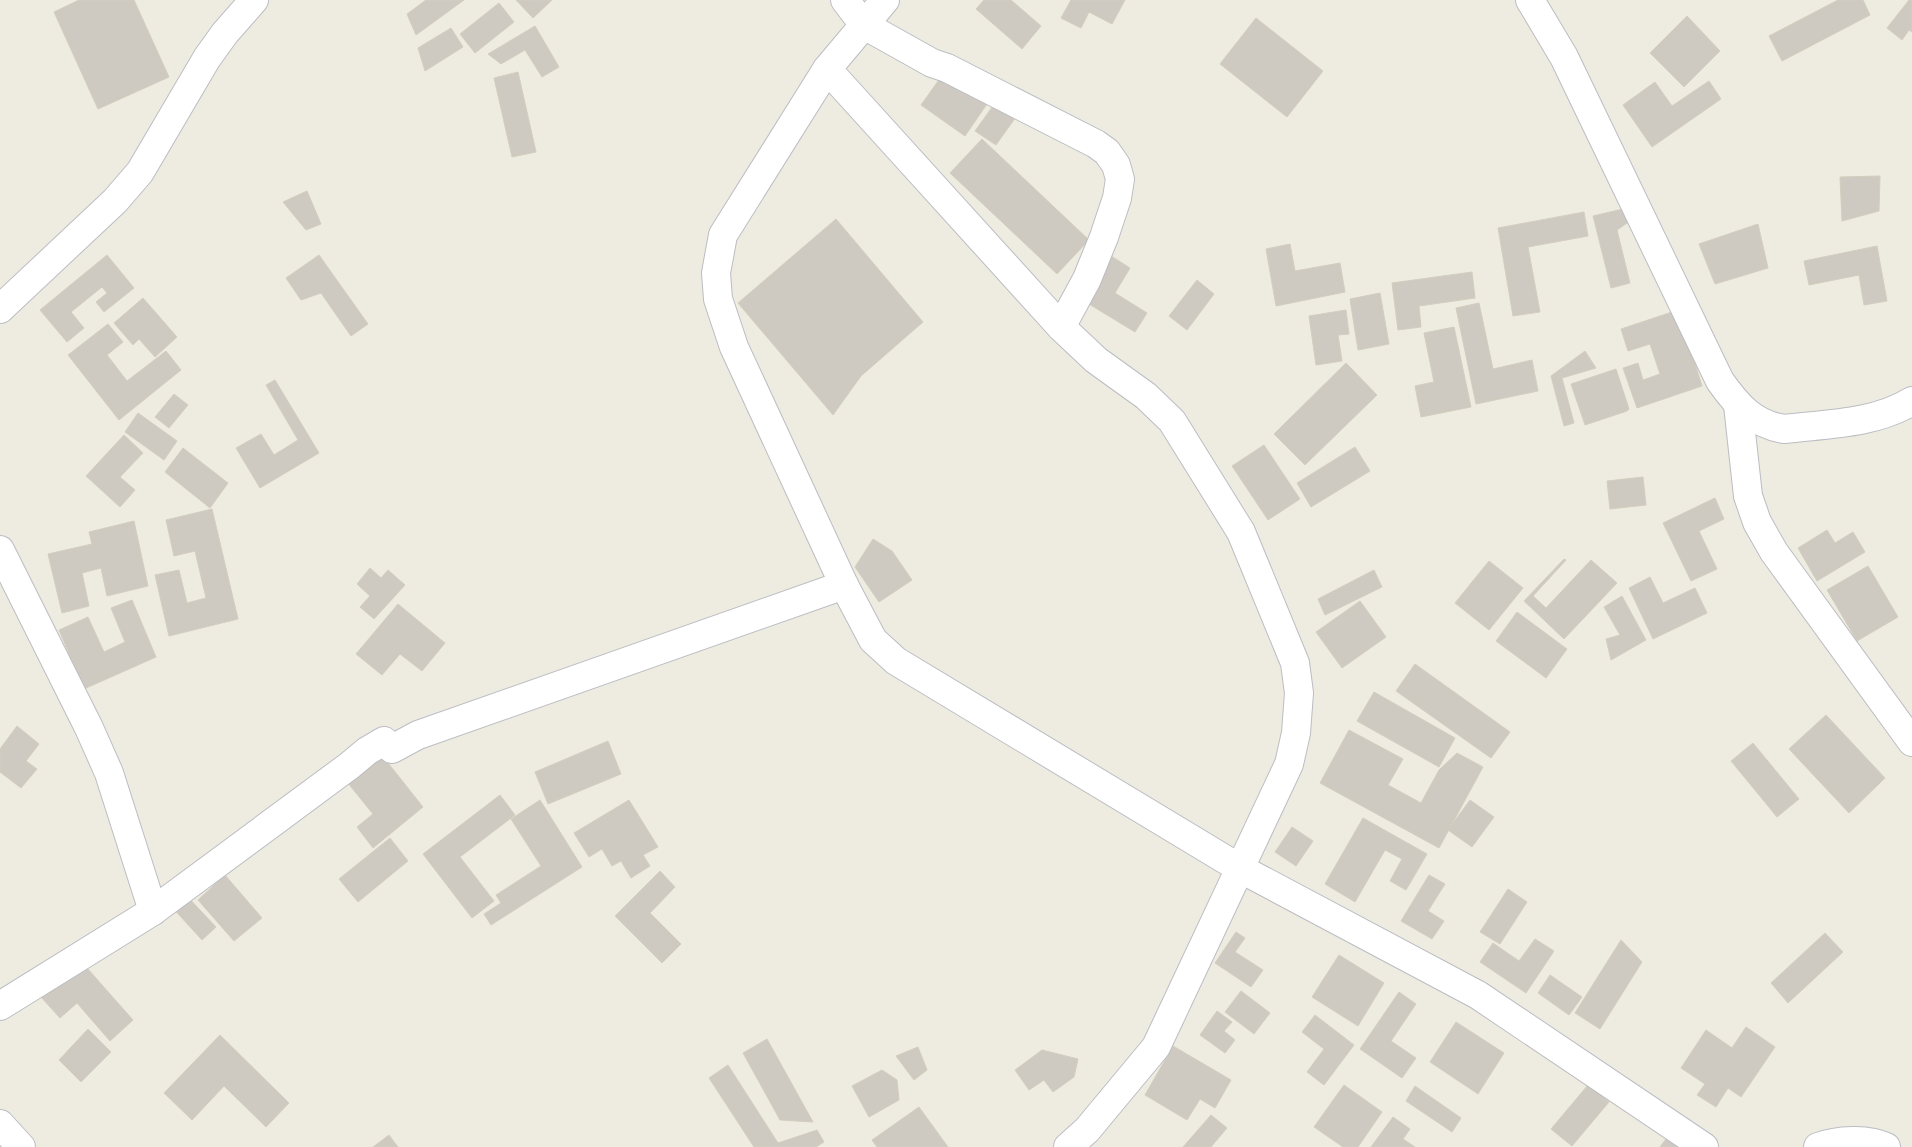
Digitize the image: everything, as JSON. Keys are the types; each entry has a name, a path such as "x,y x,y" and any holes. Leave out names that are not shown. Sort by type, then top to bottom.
{"street":[{"path":"0,309 116,201 140,172 206,58 254,0"},
{"path":"845,0 864,25 932,63 947,68 1096,144 1107,152 1116,165 1120,179 1117,198 1104,238 1087,279 1061,327"},
{"path":"885,0 827,69 723,235 716,273 718,299 734,347 844,585 873,640 896,661 1241,869 1478,995 1704,1147"},
{"path":"1530,0 1564,57 1720,381 1738,405 1758,420 1773,427 1784,429 1865,419 1899,409 1912,401"},
{"path":"827,69 1061,327 1096,360 1146,396 1172,421 1241,532 1294,663 1299,693 1296,732 1289,764 1156,1047 1083,1141"},
{"path":"1738,405 1748,496 1757,522 1774,552 1912,742"},
{"path":"0,550 89,728 109,774 153,911"},
{"path":"0,1006 153,911 349,766 367,750 384,741 392,749 418,735 844,585"},
{"path":"0,1124 21,1147"},
{"path":"1818,1147 1860,1141 1878,1143 1886,1147"}],"building":[{"path":"79,0 134,0 169,77 98,109 54,12"},
{"path":"426,0 464,0 416,35 407,14"},
{"path":"516,0 552,0 533,18"},
{"path":"984,0 1011,0 1041,26 1022,49 976,9"},
{"path":"1071,0 1125,0 1112,24 1089,12 1081,28 1061,18"},
{"path":"1838,0 1863,0 1870,15 1782,61 1769,36"},
{"path":"1909,0 1912,0 1912,32 1909,30 1902,40 1887,28"},
{"path":"499,3 514,22 475,53 460,34"},
{"path":"1687,16 1720,51 1684,87 1650,53"},
{"path":"1256,18 1323,71 1287,117 1220,64"},
{"path":"535,26 559,67 542,77 525,50 501,64 488,54"},
{"path":"451,28 463,47 425,71 418,48"},
{"path":"946,70 989,101 965,136 921,105"},
{"path":"518,72 536,152 512,157 494,78"},
{"path":"1709,81 1721,99 1652,147 1623,105 1655,82 1672,106"},
{"path":"998,99 1018,114 996,145 975,131"},
{"path":"982,139 1089,240 1057,274 950,173"},
{"path":"1880,176 1879,211 1842,221 1840,177"},
{"path":"307,191 321,224 306,230 283,202"},
{"path":"1627,208 1630,221 1617,230 1630,283 1611,288 1593,216"},
{"path":"1584,212 1588,236 1528,247 1540,312 1513,316 1498,228"},
{"path":"836,219 923,322 861,376 833,415 738,303"},
{"path":"1758,224 1768,268 1715,284 1699,244"},
{"path":"1290,244 1295,271 1340,263 1345,292 1276,306 1266,249"},
{"path":"1877,246 1887,301 1864,305 1859,275 1809,285 1804,261"},
{"path":"107,255 134,288 104,312 96,302 107,293 102,287 71,312 84,328 67,342 40,310"},
{"path":"319,255 368,324 351,336 321,293 301,300 286,278"},
{"path":"1111,256 1130,268 1115,293 1147,313 1135,332 1084,301"},
{"path":"1472,272 1475,298 1419,306 1421,327 1398,330 1392,283"},
{"path":"1197,280 1214,294 1187,330 1169,316"},
{"path":"1380,293 1389,344 1358,350 1350,299"},
{"path":"143,298 177,337 155,357 139,339 133,345 114,323"},
{"path":"1479,303 1493,369 1532,360 1538,391 1476,404 1456,308"},
{"path":"1346,310 1349,334 1338,335 1342,361 1316,365 1309,316"},
{"path":"1678,310 1702,386 1637,408 1623,368 1638,363 1643,380 1660,374 1650,344 1628,351 1621,329"},
{"path":"108,324 123,342 107,355 127,381 166,351 181,370 119,420 68,355"},
{"path":"1454,327 1471,407 1421,417 1415,386 1434,382 1424,333"},
{"path":"1585,351 1596,368 1562,378 1574,423 1564,426 1551,376"},
{"path":"1346,363 1377,395 1305,465 1274,434"},
{"path":"1616,369 1629,409 1585,425 1571,384"},
{"path":"275,380 319,453 260,488 236,448 261,434 274,455 298,440 266,385"},
{"path":"174,394 188,405 169,428 155,417"},
{"path":"138,413 177,441 164,460 125,432"},
{"path":"124,435 143,453 120,477 135,490 120,507 86,476"},
{"path":"1264,445 1300,499 1268,520 1232,466"},
{"path":"1355,447 1370,471 1311,507 1297,483"},
{"path":"183,448 228,483 210,508 165,472"},
{"path":"1643,477 1646,505 1610,509 1607,481"},
{"path":"1715,498 1724,519 1699,531 1717,569 1691,581 1663,523"},
{"path":"212,509 238,619 169,636 155,575 179,570 187,603 206,598 195,551 174,556 166,520"},
{"path":"134,521 148,586 107,596 101,568 82,573 89,606 62,613 48,554 92,544 89,532"},
{"path":"1827,530 1835,543 1853,532 1865,552 1817,581 1798,548"},
{"path":"873,539 892,551 912,580 879,602 855,567"},
{"path":"1564,559 1566,560 1533,596 1546,608 1591,560 1617,583 1564,639 1524,601"},
{"path":"1489,561 1523,588 1489,630 1455,603"},
{"path":"1868,566 1898,617 1857,641 1827,590"},
{"path":"370,568 381,578 388,570 405,585 374,619 360,607 370,596 357,584"},
{"path":"1374,570 1382,587 1325,615 1318,599"},
{"path":"1650,577 1663,603 1695,588 1707,613 1653,639 1629,588"},
{"path":"1622,596 1646,640 1611,660 1606,639 1620,635 1604,607"},
{"path":"132,600 156,657 84,689 59,630 88,617 104,652 125,642 111,608"},
{"path":"1360,601 1386,637 1342,668 1316,632"},
{"path":"398,604 445,643 422,671 400,654 382,675 356,654"},
{"path":"1517,612 1567,649 1546,678 1496,641"},
{"path":"1415,664 1510,732 1491,758 1396,691"},
{"path":"1374,692 1455,738 1439,767 1357,721"},
{"path":"1826,715 1885,778 1849,813 1789,749"},
{"path":"17,726 39,744 26,761 37,769 21,788 0,772 0,749"},
{"path":"1349,730 1403,759 1388,785 1421,803 1439,770 1457,753 1483,767 1439,848 1320,783"},
{"path":"608,741 621,774 548,804 535,772"},
{"path":"1753,743 1799,799 1777,817 1731,761"},
{"path":"377,749 423,807 373,848 357,827 373,814 343,777"},
{"path":"500,795 515,815 460,857 494,901 472,918 423,854"},
{"path":"540,800 582,867 491,925 484,914 501,903 496,895 541,866 511,819"},
{"path":"629,800 658,847 643,855 650,866 631,878 621,861 612,866 602,849 589,857 574,833"},
{"path":"1470,800 1494,817 1472,847 1448,830"},
{"path":"1363,818 1427,854 1406,890 1390,881 1402,859 1385,850 1355,902 1325,884"},
{"path":"1292,827 1313,841 1296,866 1275,852"},
{"path":"390,838 408,861 358,902 339,879"},
{"path":"660,871 675,887 650,913 681,944 662,963 615,916"},
{"path":"225,875 262,918 234,941 198,900"},
{"path":"1429,875 1445,884 1428,911 1444,921 1432,939 1401,921"},
{"path":"1508,889 1527,902 1500,944 1480,932"},
{"path":"184,893 216,927 202,940 170,905"},
{"path":"1236,932 1245,938 1235,952 1263,970 1251,987 1215,963"},
{"path":"1825,933 1843,952 1788,1003 1771,983"},
{"path":"1535,939 1554,951 1526,993 1480,962 1493,943 1519,961"},
{"path":"1621,940 1642,962 1600,1029 1575,1013"},
{"path":"1339,955 1384,983 1358,1026 1312,997"},
{"path":"80,960 133,1020 110,1041 77,1003 60,1018 40,996"},
{"path":"1550,975 1582,997 1569,1015 1538,993"},
{"path":"1241,991 1270,1013 1254,1034 1225,1012"},
{"path":"1399,992 1416,1004 1391,1041 1416,1058 1402,1078 1360,1049"},
{"path":"1217,1011 1232,1022 1224,1031 1235,1040 1225,1053 1200,1035"},
{"path":"1315,1015 1354,1045 1324,1085 1307,1072 1324,1049 1302,1032"},
{"path":"1456,1022 1504,1053 1478,1094 1430,1062"},
{"path":"1746,1027 1775,1047 1741,1097 1728,1088 1716,1107 1697,1095 1705,1084 1681,1068 1706,1030 1732,1048"},
{"path":"88,1029 111,1052 81,1082 59,1060"},
{"path":"220,1035 289,1103 266,1127 224,1086 192,1120 164,1093"},
{"path":"767,1039 813,1122 780,1120 743,1053"},
{"path":"1173,1046 1231,1080 1215,1108 1200,1099 1187,1120 1145,1095"},
{"path":"918,1047 927,1070 914,1080 896,1056"},
{"path":"1042,1050 1078,1059 1074,1077 1053,1092 1044,1080 1029,1090 1015,1070"},
{"path":"728,1065 778,1143 817,1130 824,1142 816,1147 754,1147 709,1078"},
{"path":"882,1070 897,1080 899,1100 869,1117 852,1086"},
{"path":"1344,1085 1382,1112 1358,1147 1343,1147 1314,1127"},
{"path":"1588,1085 1609,1102 1572,1146 1551,1129"},
{"path":"1415,1086 1461,1118 1452,1132 1406,1101"},
{"path":"919,1107 948,1147 877,1147 872,1140"},
{"path":"1211,1115 1227,1128 1211,1147 1183,1147"},
{"path":"1393,1117 1410,1129 1403,1139 1415,1147 1371,1147"},
{"path":"389,1135 398,1147 373,1147"},
{"path":"1669,1135 1684,1147 1660,1147"}]}
